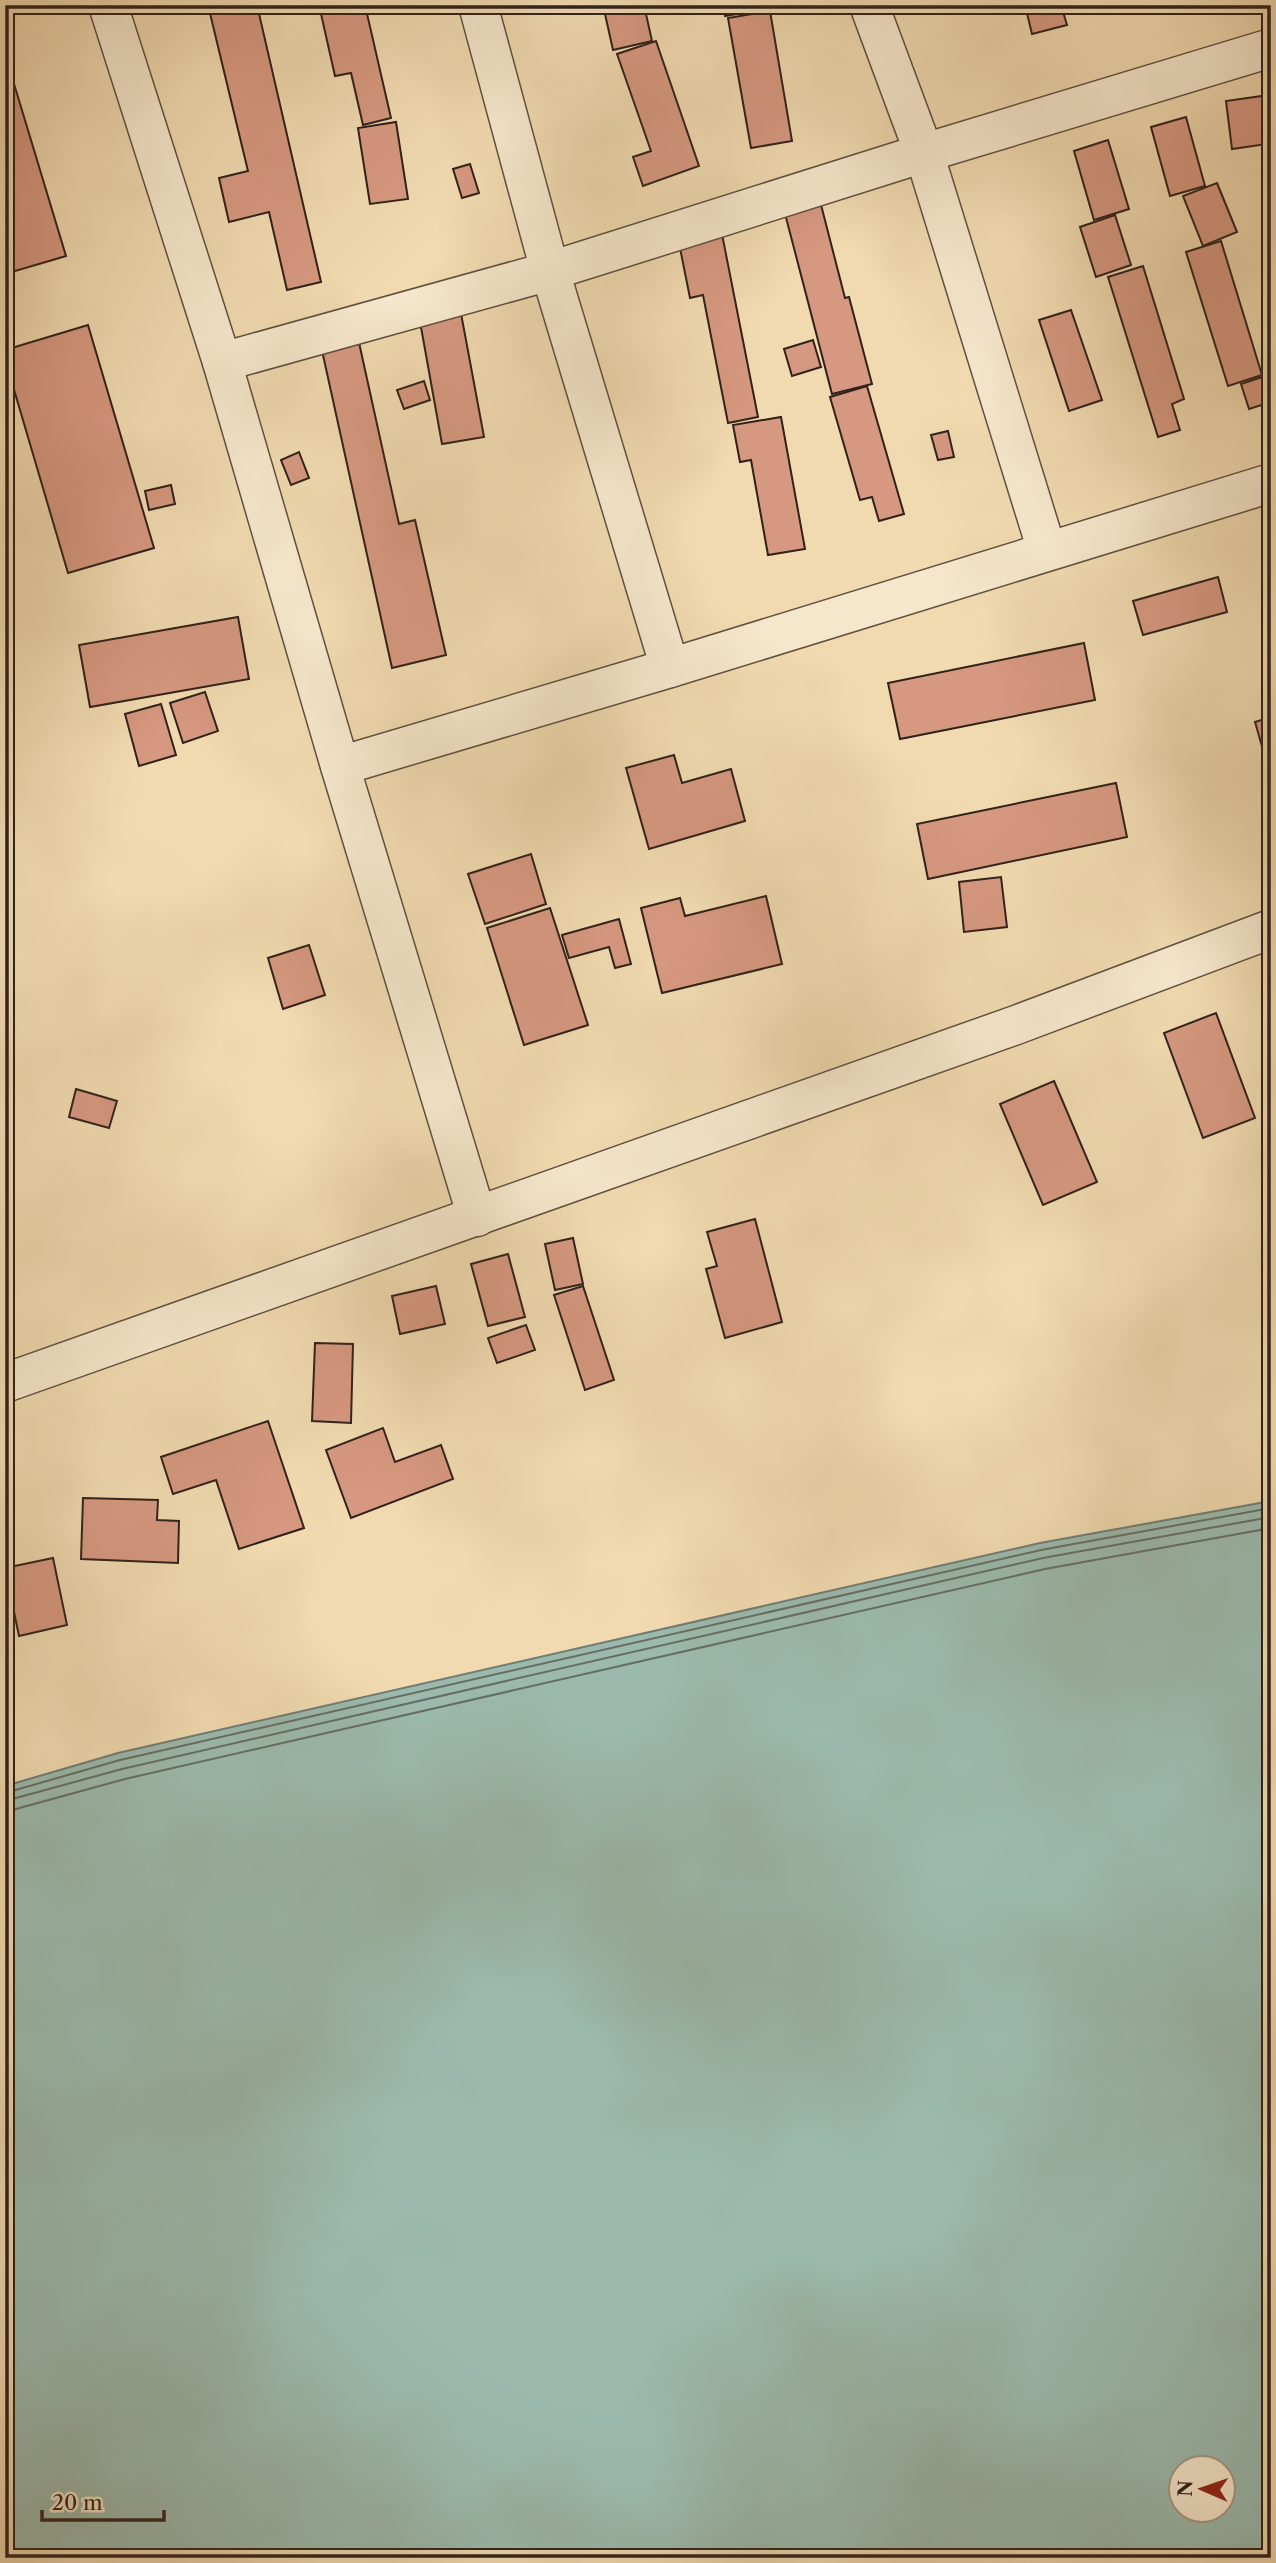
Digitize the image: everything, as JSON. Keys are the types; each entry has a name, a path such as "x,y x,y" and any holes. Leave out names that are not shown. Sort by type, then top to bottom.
{"street":[{"path":"108,5 222,362 340,766 477,1217"},
{"path":"478,5 550,271 670,668"},
{"path":"869,5 924,153 1048,551"},
{"path":"222,362 550,271 924,153 1271,48"},
{"path":"340,766 670,668 1271,483"},
{"path":"5,1383 1016,1025 1271,929"}],"water":[{"path":"1271,1501 1271,2558 5,2558 5,1786 118,1753 1040,1543"}],"building":[{"path":"208,5 257,5 321,282 287,290 269,212 229,222 219,178 248,171"},
{"path":"319,5 365,5 391,118 363,125 351,73 335,76"},
{"path":"603,5 644,5 652,41 613,50"},
{"path":"723,5 759,5 760,10 725,16"},
{"path":"1025,5 1061,5 1067,25 1032,34"},
{"path":"770,11 792,141 751,148 728,18"},
{"path":"656,41 699,166 643,186 633,157 651,151 617,54"},
{"path":"5,54 66,256 5,274"},
{"path":"1262,96 1267,144 1232,149 1226,101"},
{"path":"1186,117 1205,186 1170,196 1151,127"},
{"path":"396,122 408,199 370,204 358,128"},
{"path":"1108,140 1129,209 1094,220 1074,151"},
{"path":"470,164 479,193 462,198 453,169"},
{"path":"1217,183 1237,232 1203,246 1183,196"},
{"path":"819,197 845,298 849,297 872,384 832,394 783,206"},
{"path":"1115,215 1131,265 1096,277 1080,227"},
{"path":"721,229 758,417 728,423 703,295 690,298 678,238"},
{"path":"1221,241 1262,375 1228,386 1186,252"},
{"path":"1143,266 1184,399 1172,404 1180,430 1158,437 1108,277"},
{"path":"460,308 484,437 442,444 419,316"},
{"path":"1071,310 1102,400 1069,411 1039,320"},
{"path":"88,325 154,548 68,573 5,359 5,350"},
{"path":"358,338 399,524 415,520 446,655 392,668 321,346"},
{"path":"813,340 821,367 792,376 784,349"},
{"path":"1271,374 1271,402 1249,409 1241,384"},
{"path":"424,381 430,400 404,409 397,390"},
{"path":"867,386 904,514 879,521 872,497 860,500 830,397"},
{"path":"781,417 805,549 768,555 751,460 740,462 733,425"},
{"path":"948,431 954,457 938,460 931,435"},
{"path":"299,452 309,478 291,485 281,460"},
{"path":"171,485 175,504 149,510 145,491"},
{"path":"1218,577 1227,612 1143,635 1133,601"},
{"path":"238,617 249,679 90,707 79,645"},
{"path":"1084,643 1095,700 900,739 888,683"},
{"path":"205,692 218,731 183,743 170,703"},
{"path":"161,704 176,755 139,766 125,714"},
{"path":"1271,717 1271,778 1255,722"},
{"path":"674,755 682,783 731,769 745,821 649,849 626,768"},
{"path":"1116,783 1127,837 928,879 917,824"},
{"path":"531,854 546,904 485,924 468,874"},
{"path":"1001,877 1007,927 964,932 959,882"},
{"path":"766,896 782,964 662,993 641,908 680,898 685,916"},
{"path":"550,908 588,1025 524,1045 487,928"},
{"path":"619,919 631,964 615,968 609,947 569,958 562,935"},
{"path":"309,945 325,995 283,1009 268,958"},
{"path":"1216,1013 1255,1118 1203,1138 1164,1033"},
{"path":"1054,1081 1097,1182 1043,1205 1000,1104"},
{"path":"76,1089 117,1101 109,1128 69,1117"},
{"path":"755,1219 782,1322 725,1338 706,1269 717,1266 707,1232"},
{"path":"573,1238 583,1284 555,1290 545,1244"},
{"path":"508,1254 525,1317 488,1326 471,1264"},
{"path":"436,1286 445,1324 400,1334 392,1296"},
{"path":"583,1286 614,1380 585,1390 554,1295"},
{"path":"526,1325 535,1350 497,1363 488,1338"},
{"path":"315,1343 353,1344 351,1423 312,1421"},
{"path":"268,1421 304,1528 239,1549 216,1480 173,1494 161,1457"},
{"path":"383,1428 395,1462 441,1445 453,1479 351,1518 326,1450"},
{"path":"83,1498 158,1500 157,1520 179,1521 178,1563 81,1559"},
{"path":"53,1558 67,1625 19,1636 5,1568"}]}
